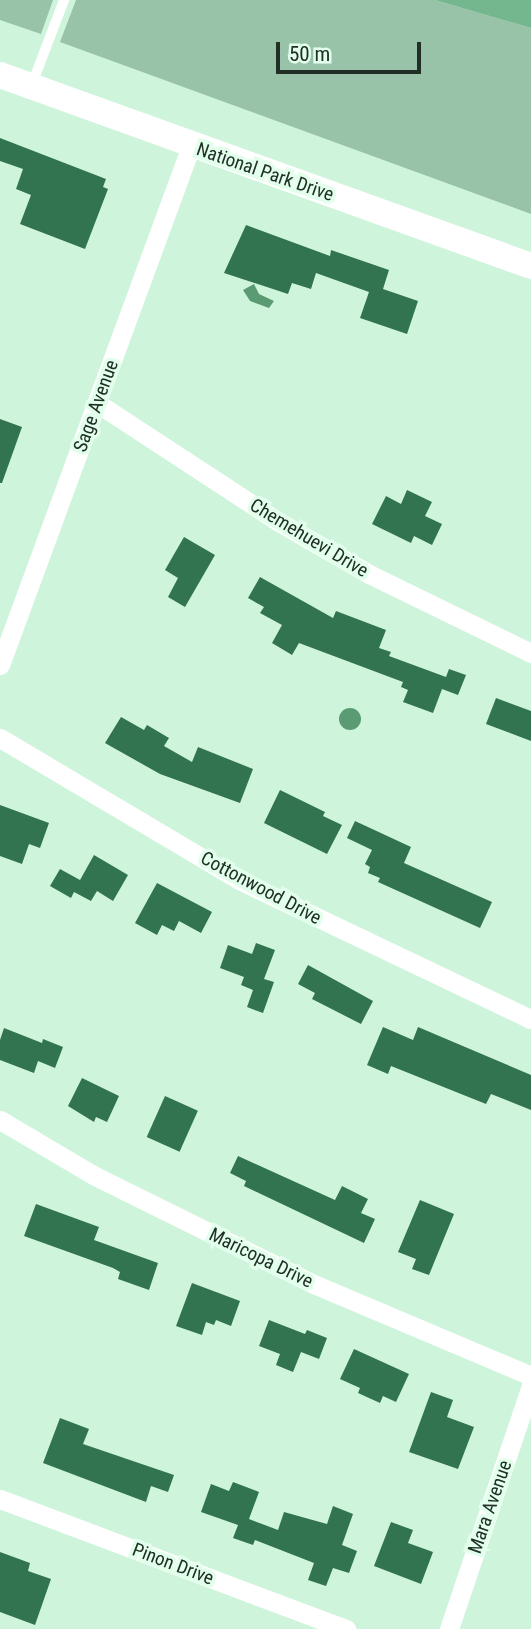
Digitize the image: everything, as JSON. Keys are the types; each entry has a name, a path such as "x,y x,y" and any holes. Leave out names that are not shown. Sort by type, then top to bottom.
{"street":[{"name":"National Park Drive","path":"0,75 191,146 531,266"},
{"name":"Sage Avenue","path":"0,665 191,146"},
{"name":"Chemehuevi Drive","path":"97,404 279,522 369,575 531,653"},
{"name":"Cottonwood Drive","path":"0,738 239,880 531,1019"},
{"name":"Maricopa Drive","path":"0,1120 95,1175 316,1285 531,1376"},
{"name":"Mara Avenue","path":"449,1629 531,1385"},
{"name":"Pinon Drive","path":"0,1499 346,1629"}],"lane":[{"path":"31,87 64,0"}],"shaded area":[{"path":"0,0 53,0 41,34 0,20"},
{"path":"76,0 435,0 531,28 531,214 60,42"},
{"path":"435,0 531,0 531,28"},
{"path":"254,284 259,294 274,301 269,308 250,301 243,290"},
{"path":"350,708 358,711 361,719 358,727 350,730 342,727 339,719 342,711"}],"building":[{"path":"0,138 106,179 103,187 108,189 85,249 20,224 31,195 16,189 23,169 0,161"},
{"path":"246,225 330,256 331,250 389,270 383,289 418,301 407,334 360,318 369,292 316,273 311,289 292,283 288,294 224,273"},
{"path":"0,419 22,427 2,483 0,483"},
{"path":"407,490 432,502 425,516 442,524 432,545 414,536 411,543 372,524 386,496 401,504"},
{"path":"184,537 215,555 185,607 168,597 178,578 165,570"},
{"path":"260,577 333,618 336,611 386,630 379,648 391,652 389,656 446,677 449,669 466,675 458,695 442,689 433,713 403,702 408,690 401,687 403,682 299,643 292,655 272,643 282,625 260,613 264,607 248,598"},
{"path":"496,698 531,711 531,741 486,724"},
{"path":"121,717 144,730 147,725 169,738 164,746 192,762 198,747 253,769 240,803 160,774 105,743"},
{"path":"280,790 325,812 323,816 342,825 327,854 264,823"},
{"path":"0,805 49,823 40,848 29,844 22,864 0,856"},
{"path":"355,821 411,847 404,863 492,902 480,928 378,882 380,878 368,873 370,867 365,864 372,850 347,838"},
{"path":"94,855 128,875 113,901 97,891 91,901 74,892 71,898 50,886 60,869 80,880"},
{"path":"157,883 212,912 201,933 179,921 174,931 162,925 157,935 135,923"},
{"path":"256,943 275,950 264,979 274,982 263,1013 247,1007 253,990 241,985 244,977 220,968 228,945 252,954"},
{"path":"308,965 373,1001 361,1024 312,999 315,993 298,984"},
{"path":"383,1027 413,1040 418,1027 531,1075 531,1110 491,1094 486,1104 391,1066 388,1074 367,1065"},
{"path":"4,1028 42,1043 43,1039 63,1047 55,1068 38,1061 34,1073 0,1060 0,1040"},
{"path":"82,1078 119,1096 107,1122 96,1117 94,1122 68,1106"},
{"path":"165,1096 198,1111 180,1152 147,1137"},
{"path":"238,1156 335,1200 342,1186 368,1199 361,1213 375,1219 364,1243 244,1186 246,1181 230,1173"},
{"path":"420,1200 454,1214 429,1275 412,1269 416,1259 398,1252"},
{"path":"36,1204 99,1227 94,1240 158,1263 149,1290 118,1279 120,1272 113,1268 24,1236"},
{"path":"192,1283 240,1301 231,1326 216,1320 214,1325 206,1322 202,1335 176,1326"},
{"path":"269,1320 305,1334 307,1330 327,1338 319,1359 301,1352 293,1372 276,1365 280,1354 259,1346"},
{"path":"354,1349 409,1374 396,1402 383,1396 380,1403 358,1393 360,1388 340,1379"},
{"path":"431,1392 453,1400 447,1417 474,1427 458,1469 409,1452"},
{"path":"60,1418 89,1429 83,1444 174,1475 168,1492 151,1486 146,1502 43,1463"},
{"path":"233,1482 259,1492 249,1519 278,1530 284,1512 327,1524 333,1506 353,1514 342,1545 357,1551 349,1573 333,1568 326,1586 308,1580 314,1563 255,1540 253,1545 233,1538 238,1525 201,1512 211,1484 229,1491"},
{"path":"391,1522 413,1530 408,1543 433,1552 421,1584 374,1566"},
{"path":"0,1552 30,1563 28,1571 51,1579 35,1625 0,1612"}]}
